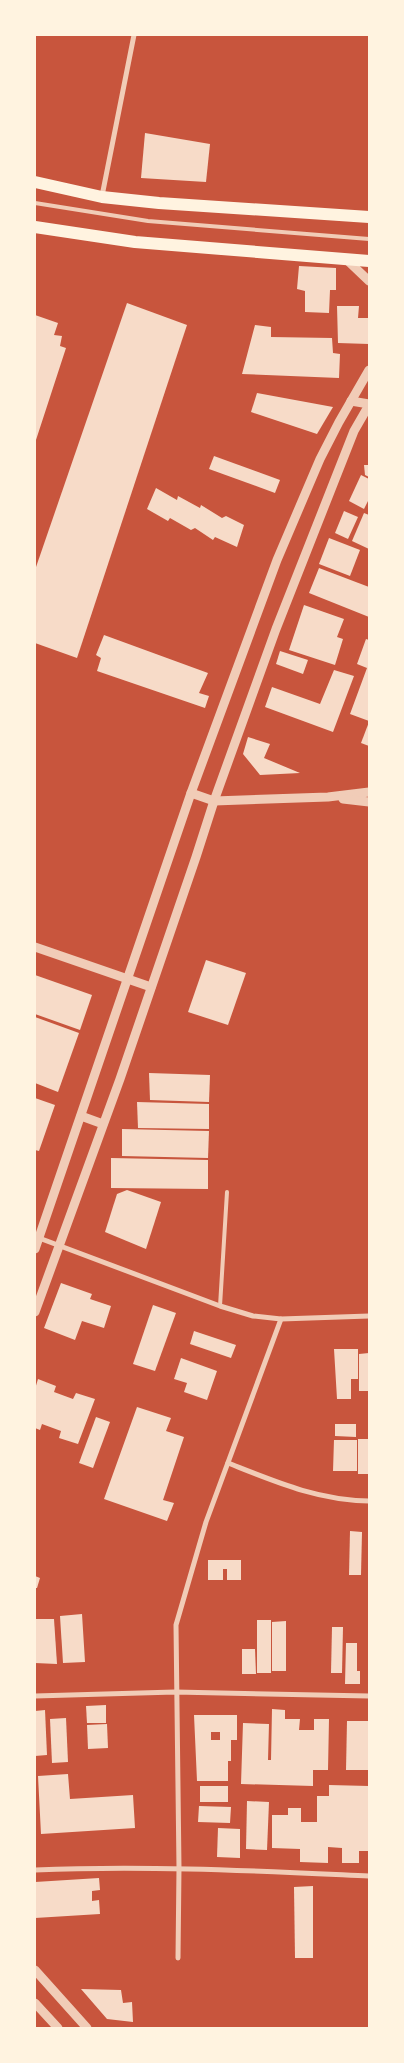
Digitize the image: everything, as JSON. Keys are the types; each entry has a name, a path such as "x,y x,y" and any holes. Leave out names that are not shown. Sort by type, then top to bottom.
{"main road":[{"path":"35,182 102,197 159,203 369,217"},
{"path":"35,227 135,242 369,261"}],"street":[{"path":"102,197 134,35"},
{"path":"347,260 369,281"},
{"path":"35,1249 191,793 277,560 320,459 369,370"},
{"path":"35,1312 104,1124 214,801 276,629 354,431 369,405 351,401"},
{"path":"191,793 214,801 328,797 369,792"},
{"path":"328,797 369,802"},
{"path":"35,946 151,987"},
{"path":"81,1116 104,1124"},
{"path":"39,1238 60,1244 220,1306 253,1316 281,1319 369,1316"},
{"path":"178,1958 179,1868 175,1692 176,1624 206,1522 281,1319"},
{"path":"228,1463 295,1489 325,1498 369,1501"},
{"path":"35,1696 175,1692 369,1696"},
{"path":"35,1870 179,1868 369,1876"},
{"path":"35,1970 87,2028"},
{"path":"35,2002 58,2028"}],"lane":[{"path":"35,203 148,221 369,239"},
{"path":"220,1306 227,1192"}],"building":[{"path":"145,133 210,144 206,182 141,178"},
{"path":"299,266 336,268 336,290 330,290 329,313 305,312 305,291 297,289"},
{"path":"127,303 187,325 77,658 35,643 35,570"},
{"path":"337,306 359,306 358,318 369,318 369,344 338,343"},
{"path":"35,315 58,323 54,335 62,336 60,346 66,348 35,443"},
{"path":"255,325 271,327 271,337 332,338 333,353 340,354 339,378 242,374"},
{"path":"257,393 333,407 317,434 251,412"},
{"path":"214,456 280,480 275,493 209,469"},
{"path":"364,465 369,465 369,477 365,475"},
{"path":"361,475 369,479 369,499 364,509 349,501"},
{"path":"156,488 177,500 178,496 200,508 201,505 222,518 226,516 244,525 237,547 215,537 213,540 195,528 191,530 170,518 168,521 147,509"},
{"path":"344,511 358,517 348,539 335,533"},
{"path":"364,513 369,515 369,549 352,541"},
{"path":"329,538 360,550 350,576 319,564"},
{"path":"319,568 369,587 369,617 309,593"},
{"path":"304,605 344,619 337,637 343,639 335,665 289,650"},
{"path":"104,635 208,673 199,693 209,696 205,708 97,671 101,658 96,655"},
{"path":"366,639 369,640 369,721 350,714 367,668 357,664"},
{"path":"280,651 308,660 303,674 276,664"},
{"path":"334,670 354,676 333,732 265,707 272,687 320,704"},
{"path":"369,722 369,746 361,743"},
{"path":"248,737 270,744 264,758 300,773 260,775 243,754"},
{"path":"206,960 246,973 228,1025 188,1012"},
{"path":"35,975 92,995 80,1030 35,1014"},
{"path":"35,1017 79,1033 58,1092 35,1083"},
{"path":"149,1073 210,1075 209,1102 150,1100"},
{"path":"35,1098 55,1105 39,1151 35,1150"},
{"path":"137,1102 209,1104 209,1129 138,1128"},
{"path":"122,1129 209,1131 208,1158 122,1156"},
{"path":"111,1158 208,1160 208,1189 111,1188"},
{"path":"127,1190 161,1202 146,1249 105,1232 117,1194"},
{"path":"61,1283 92,1294 90,1299 111,1306 104,1328 82,1321 75,1340 44,1328"},
{"path":"153,1305 176,1313 155,1371 133,1364"},
{"path":"194,1331 236,1345 231,1358 190,1344"},
{"path":"334,1349 358,1349 358,1379 351,1379 351,1399 337,1399"},
{"path":"369,1353 369,1391 359,1391 359,1354"},
{"path":"181,1358 217,1371 207,1400 184,1392 187,1383 174,1379"},
{"path":"38,1379 56,1386 54,1392 73,1399 76,1393 95,1399 78,1444 59,1438 61,1431 42,1424 40,1430 35,1428 35,1389"},
{"path":"137,1407 171,1418 166,1431 184,1437 163,1500 174,1503 167,1521 104,1499"},
{"path":"96,1417 110,1422 93,1468 79,1463"},
{"path":"335,1424 356,1424 356,1437 335,1436"},
{"path":"358,1439 369,1439 369,1474 358,1474"},
{"path":"334,1440 357,1440 357,1471 333,1471"},
{"path":"350,1531 362,1532 361,1575 349,1575"},
{"path":"208,1560 241,1560 241,1580 227,1580 227,1569 223,1569 223,1580 208,1580"},
{"path":"35,1576 40,1578 37,1588 35,1588"},
{"path":"82,1614 85,1662 63,1663 60,1616"},
{"path":"35,1619 54,1619 57,1664 35,1663"},
{"path":"257,1620 271,1620 271,1673 257,1673"},
{"path":"286,1621 286,1671 272,1671 272,1622"},
{"path":"332,1627 343,1627 342,1673 331,1673"},
{"path":"346,1643 357,1643 357,1671 360,1671 360,1684 345,1684"},
{"path":"242,1649 255,1649 256,1674 242,1674"},
{"path":"106,1705 106,1723 87,1723 86,1706"},
{"path":"272,1709 285,1710 285,1719 300,1719 299,1730 314,1730 314,1719 329,1719 328,1770 313,1770 313,1786 241,1784 243,1723 269,1724 268,1760 271,1760"},
{"path":"45,1710 47,1755 35,1756 35,1711"},
{"path":"194,1715 237,1715 237,1740 231,1740 231,1761 228,1761 228,1781 197,1781","holes":["211,1732 220,1732 220,1740 211,1740"]},
{"path":"66,1718 68,1762 52,1763 50,1719"},
{"path":"347,1721 369,1721 369,1770 346,1770"},
{"path":"107,1724 108,1748 88,1749 87,1725"},
{"path":"68,1774 70,1799 133,1795 135,1828 41,1834 38,1776"},
{"path":"329,1785 369,1786 369,1851 359,1851 359,1863 342,1863 342,1848 328,1847 328,1863 300,1862 300,1849 272,1848 272,1815 288,1815 288,1808 301,1808 301,1822 317,1822 317,1796 329,1796"},
{"path":"200,1786 228,1786 228,1802 200,1802"},
{"path":"247,1801 269,1802 267,1850 246,1849"},
{"path":"199,1806 231,1807 230,1823 198,1822"},
{"path":"218,1828 240,1829 240,1858 217,1857"},
{"path":"99,1878 100,1890 92,1891 92,1901 99,1900 100,1914 35,1918 35,1882"},
{"path":"313,1886 313,1958 295,1958 294,1887"},
{"path":"81,1989 121,1990 123,2003 132,2002 133,2022 107,2019"}]}
